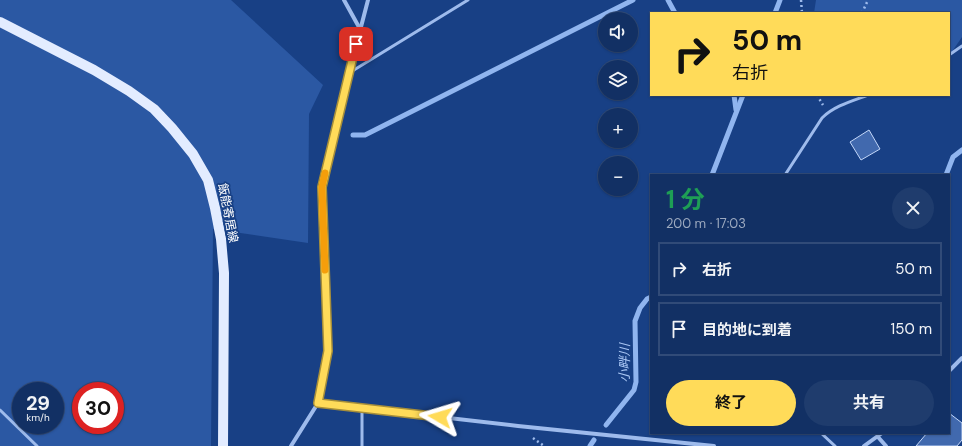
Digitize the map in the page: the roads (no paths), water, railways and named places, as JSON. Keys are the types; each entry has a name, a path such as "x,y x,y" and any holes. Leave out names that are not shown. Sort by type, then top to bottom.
{"main road":[{"name":"飯能寄居線","path":"0,22 94,70 129,91 154,109 193,154 208,180 221,239 224,273 223,446"}],"street":[{"path":"344,0 360,30"},
{"path":"290,446 318,403 328,351 322,187 368,0"},
{"path":"950,370 962,358"},
{"path":"318,403 518,426 714,446"},
{"path":"864,446 881,434"},
{"path":"878,437 886,446"}],"lane":[{"path":"349,73 468,0"},
{"path":"950,54 962,46"},
{"path":"786,174 822,118 828,112 866,96"},
{"path":"362,407 362,446"},
{"path":"0,410 37,446"},
{"path":"821,434 835,446"}],"waterway":[{"path":"353,135 365,135 633,0"},
{"path":"668,0 674,12"},
{"name":"小畔川","path":"775,12 780,0"},
{"path":"734,96 736,110"},
{"name":"小畔川","path":"712,174 743,96"},
{"path":"946,174 953,157 962,150"},
{"name":"小畔川","path":"606,425 634,390 636,382 635,321 640,308 650,298"},
{"name":"小畔川","path":"590,446 594,440"}]}
